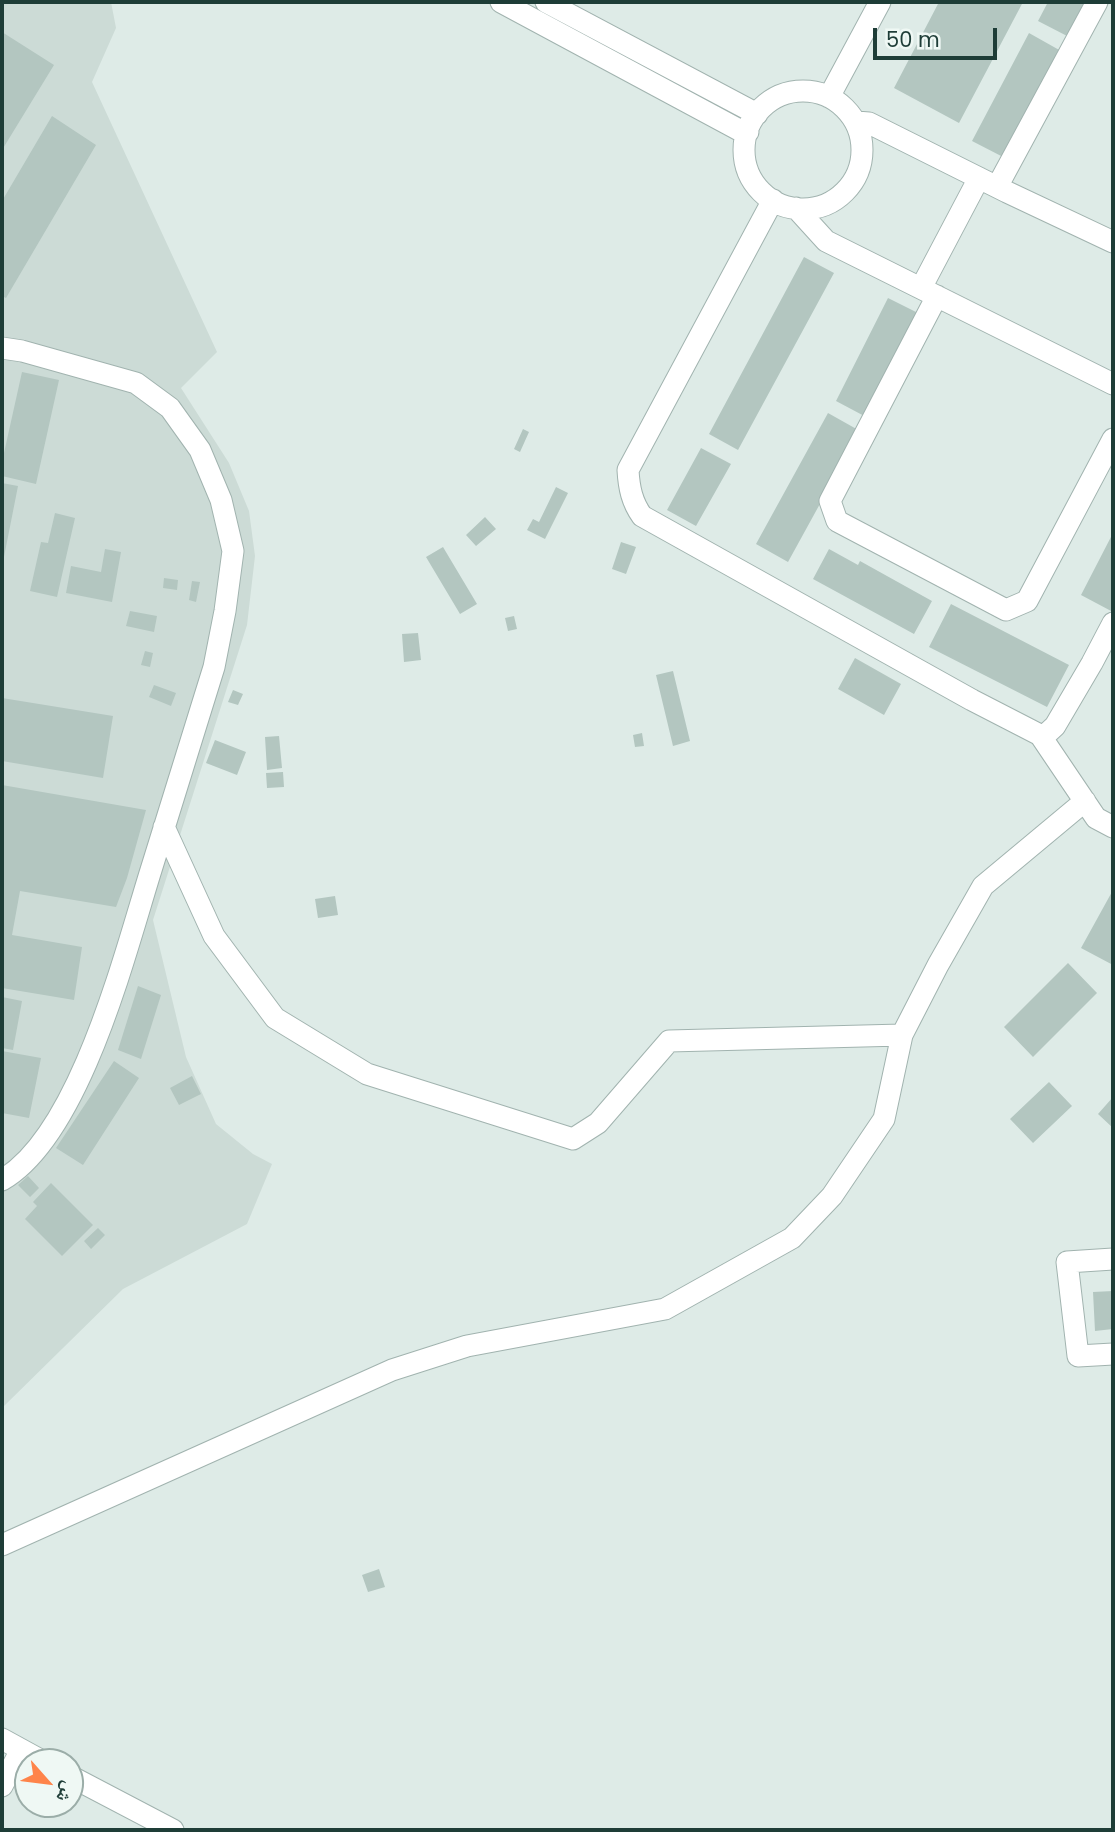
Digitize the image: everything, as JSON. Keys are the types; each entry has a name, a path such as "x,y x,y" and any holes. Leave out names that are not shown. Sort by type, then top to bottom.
{"lane":[{"path":"501,2 743,132 753,123"},
{"path":"546,2 753,123"},
{"path":"829,97 880,2"},
{"path":"1097,2 988,183 929,292 830,501 837,521 1006,610 1027,601 1113,439"},
{"path":"811,91 829,97 845,107 856,122 862,140 862,158 856,176 844,193 827,204 807,209 787,207 773,200 755,184 746,165 745,145 753,123 761,109 775,98 793,92 811,91"},
{"path":"856,122 869,123 1113,242"},
{"path":"773,200 628,470 628,487 635,506 642,516 972,700 1040,735 1096,818 1113,827"},
{"path":"796,208 826,241 1113,384"},
{"path":"2,348 22,351 136,383 170,408 200,450 221,500 233,551 226,611 214,667 108,1007 61,1114 39,1148 2,1180"},
{"path":"1042,738 1055,726 1113,623"},
{"path":"2,1545 392,1370 467,1346 666,1309 792,1238 832,1196 884,1119 902,1035 983,886 1085,801"},
{"path":"164,827 214,936 275,1018 367,1074 573,1139 598,1123 668,1041 902,1035"},
{"path":"1113,1259 1067,1262 1078,1356 1113,1354"},
{"path":"2,1740 19,1748"},
{"path":"2,1786 14,1763"},
{"path":"84,1783 173,1830"}],"shaded area":[{"path":"2,2 111,2 116,28 92,82 217,352 181,388 229,463 249,511 255,556 247,625 153,920 186,1057 216,1124 253,1154 272,1164 247,1224 123,1289 2,1408"}],"building":[{"path":"939,2 1023,2 959,123 894,88"},
{"path":"1048,2 1087,2 1069,37 1038,21"},
{"path":"2,32 54,65 2,150"},
{"path":"1029,33 1061,51 1005,158 972,141"},
{"path":"52,116 96,145 6,298 2,296 2,201"},
{"path":"804,257 834,273 738,450 709,434"},
{"path":"888,298 920,314 868,418 836,401"},
{"path":"22,372 59,380 36,484 2,476 2,462"},
{"path":"828,413 860,431 788,562 756,544"},
{"path":"523,429 529,432 520,452 514,449"},
{"path":"701,448 731,464 696,526 667,510"},
{"path":"2,483 18,486 3,562 2,562"},
{"path":"556,487 568,493 545,539 527,530 533,519 539,522"},
{"path":"55,513 75,518 57,597 30,591 41,542 48,543"},
{"path":"485,517 496,529 476,546 466,535"},
{"path":"1113,533 1113,612 1081,595"},
{"path":"621,542 636,547 626,574 612,569"},
{"path":"443,547 477,604 460,614 426,557"},
{"path":"105,549 121,552 112,602 66,593 71,566 101,572"},
{"path":"829,549 858,565 860,561 932,601 914,634 813,579"},
{"path":"164,578 178,580 177,590 163,588"},
{"path":"192,581 200,582 196,602 189,600"},
{"path":"951,604 1069,665 1047,707 929,647"},
{"path":"130,611 157,616 154,632 126,626"},
{"path":"514,616 517,629 508,631 505,618"},
{"path":"418,633 421,660 404,662 402,634"},
{"path":"145,651 153,653 150,667 141,665"},
{"path":"855,658 901,684 884,715 838,689"},
{"path":"673,671 690,741 673,746 656,675"},
{"path":"154,685 176,693 171,706 149,697"},
{"path":"233,690 243,694 238,705 228,702"},
{"path":"2,698 113,716 103,778 2,761"},
{"path":"642,733 644,746 635,747 633,735"},
{"path":"279,736 282,768 267,770 265,737"},
{"path":"215,740 246,752 237,775 206,763"},
{"path":"283,772 284,787 267,788 266,773"},
{"path":"2,785 146,810 116,907 20,891 12,935 82,947 74,1000 2,988"},
{"path":"1113,890 1113,965 1081,948"},
{"path":"335,896 338,915 318,918 315,899"},
{"path":"1068,963 1097,993 1033,1057 1004,1027"},
{"path":"138,986 161,995 141,1059 118,1050"},
{"path":"2,997 22,1001 13,1050 2,1048"},
{"path":"2,1051 41,1058 29,1118 2,1113"},
{"path":"114,1061 139,1078 83,1165 56,1148"},
{"path":"192,1076 201,1094 179,1105 170,1088"},
{"path":"1049,1082 1072,1106 1033,1143 1010,1119"},
{"path":"1113,1097 1113,1128 1098,1114"},
{"path":"28,1176 39,1188 30,1197 18,1185"},
{"path":"51,1183 93,1225 62,1256 25,1219 37,1206 33,1202"},
{"path":"98,1228 105,1235 91,1249 84,1241"},
{"path":"1113,1291 1113,1329 1095,1331 1093,1292"},
{"path":"379,1569 385,1587 368,1592 362,1575"}]}
